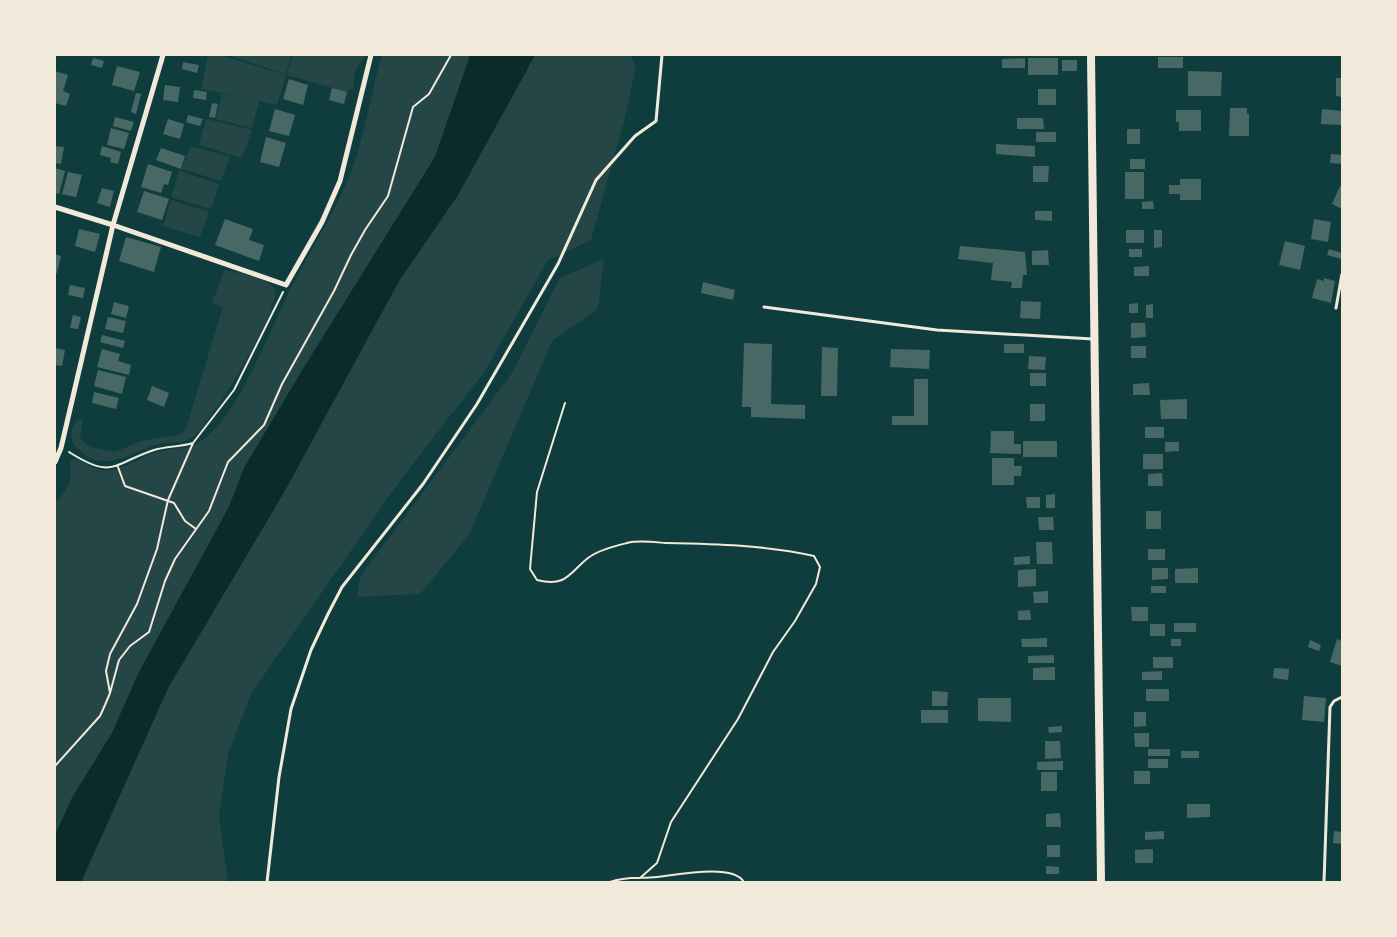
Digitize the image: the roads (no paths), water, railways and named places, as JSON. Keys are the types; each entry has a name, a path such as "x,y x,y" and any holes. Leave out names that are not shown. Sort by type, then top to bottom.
{"street":[{"path":"55,462 61,448 113,225 163,55"},
{"path":"55,207 113,225 286,285 322,222 340,181 371,55"},
{"path":"1091,55 1096,339 1101,882"}],"lane":[{"path":"266,882 279,778 291,709 311,650 328,614 342,587 423,484 478,404 558,264 596,180 635,136 656,121 662,55"},
{"path":"1336,308 1342,274"},
{"path":"764,307 937,330 1096,339"},
{"path":"1324,882 1330,707 1334,700 1342,697"}]}
